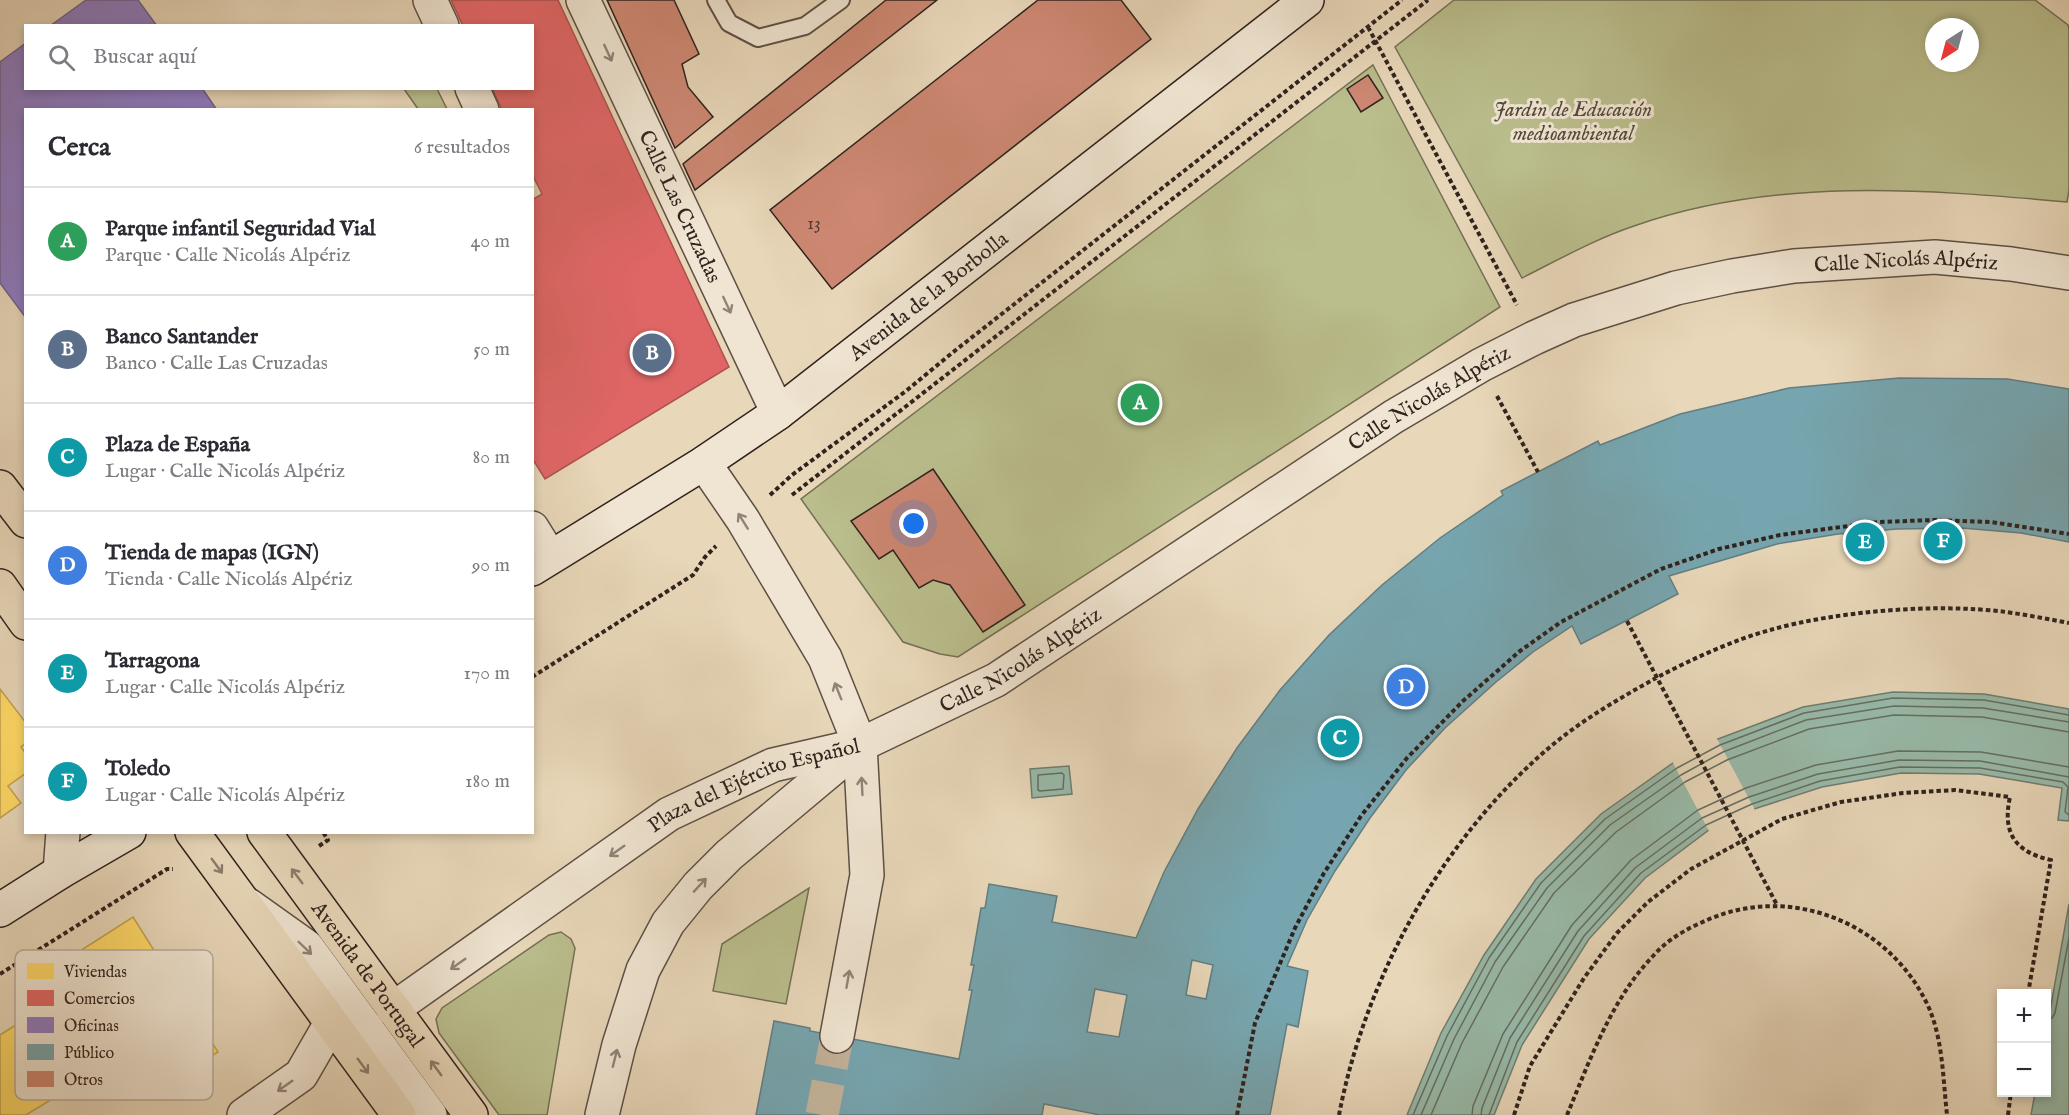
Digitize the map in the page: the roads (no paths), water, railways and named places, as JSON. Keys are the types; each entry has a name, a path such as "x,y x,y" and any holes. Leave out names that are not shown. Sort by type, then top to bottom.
{"main road":[{"path":"0,487 24,518"},
{"path":"0,586 24,620"},
{"name":"Avenida de Portugal","path":"193,834 399,1115"},
{"name":"Avenida de Portugal","path":"265,834 471,1115"}],"street":[{"path":"430,0 441,24"},
{"name":"Calle Las Cruzadas","path":"583,0 778,413"},
{"name":"Avenida de la Borbolla","path":"541,563 704,463 778,413 1307,0"},
{"path":"473,90 481,108"},
{"name":"Calle Nicolás Alpériz","path":"860,745 996,680 1393,417 1481,366 1574,320 1676,288 1794,266 1935,257 2011,264 2069,273"},
{"path":"704,463 743,520 825,658 860,745 867,875 837,1036"},
{"path":"534,536 541,563"},
{"name":"Plaza del Ejército Español","path":"393,1009 669,813 773,765 860,745"},
{"name":"Plaza del Ejército Español","path":"601,1112 619,1045 644,970 668,923 698,886 729,855 860,745"},
{"path":"60,872 63,834"},
{"path":"0,910 126,834"},
{"name":"Avenida de Portugal","path":"242,900 307,947 430,1115"},
{"path":"244,1115 301,1075 331,1023"}],"lane":[{"path":"716,0 729,23 758,38 804,26 841,0"}],"water":[{"path":"1893,692 1984,694 2069,709 2069,821 2058,820 2062,788 1979,774 1901,773 1822,787 1754,809 1709,830 1645,878 1589,939 1522,1045 1494,1115 1407,1115 1441,1033 1484,955 1536,879 1601,814 1673,763 1718,739 1803,707"},
{"path":"1069,766 1072,794 1032,798 1030,769"},
{"path":"2069,904 2069,1115 2031,1115 2034,1097 2051,1097 2051,1005"}],"tunnel":[{"path":"822,1115 837,1036"}],"place":[{"name":"Banco Santander","path":"652,353"},
{"name":"Parque infantil Seguridad Vial","path":"1140,403"},
{"name":"Toledo","path":"1943,541"},
{"name":"Tarragona","path":"1865,542"},
{"name":"Tienda de mapas (IGN)","path":"1406,687"},
{"name":"Plaza de España","path":"1340,738"}],"park label":[{"name":"Jardin de Educación medioambiental","path":"1573,121"}]}
